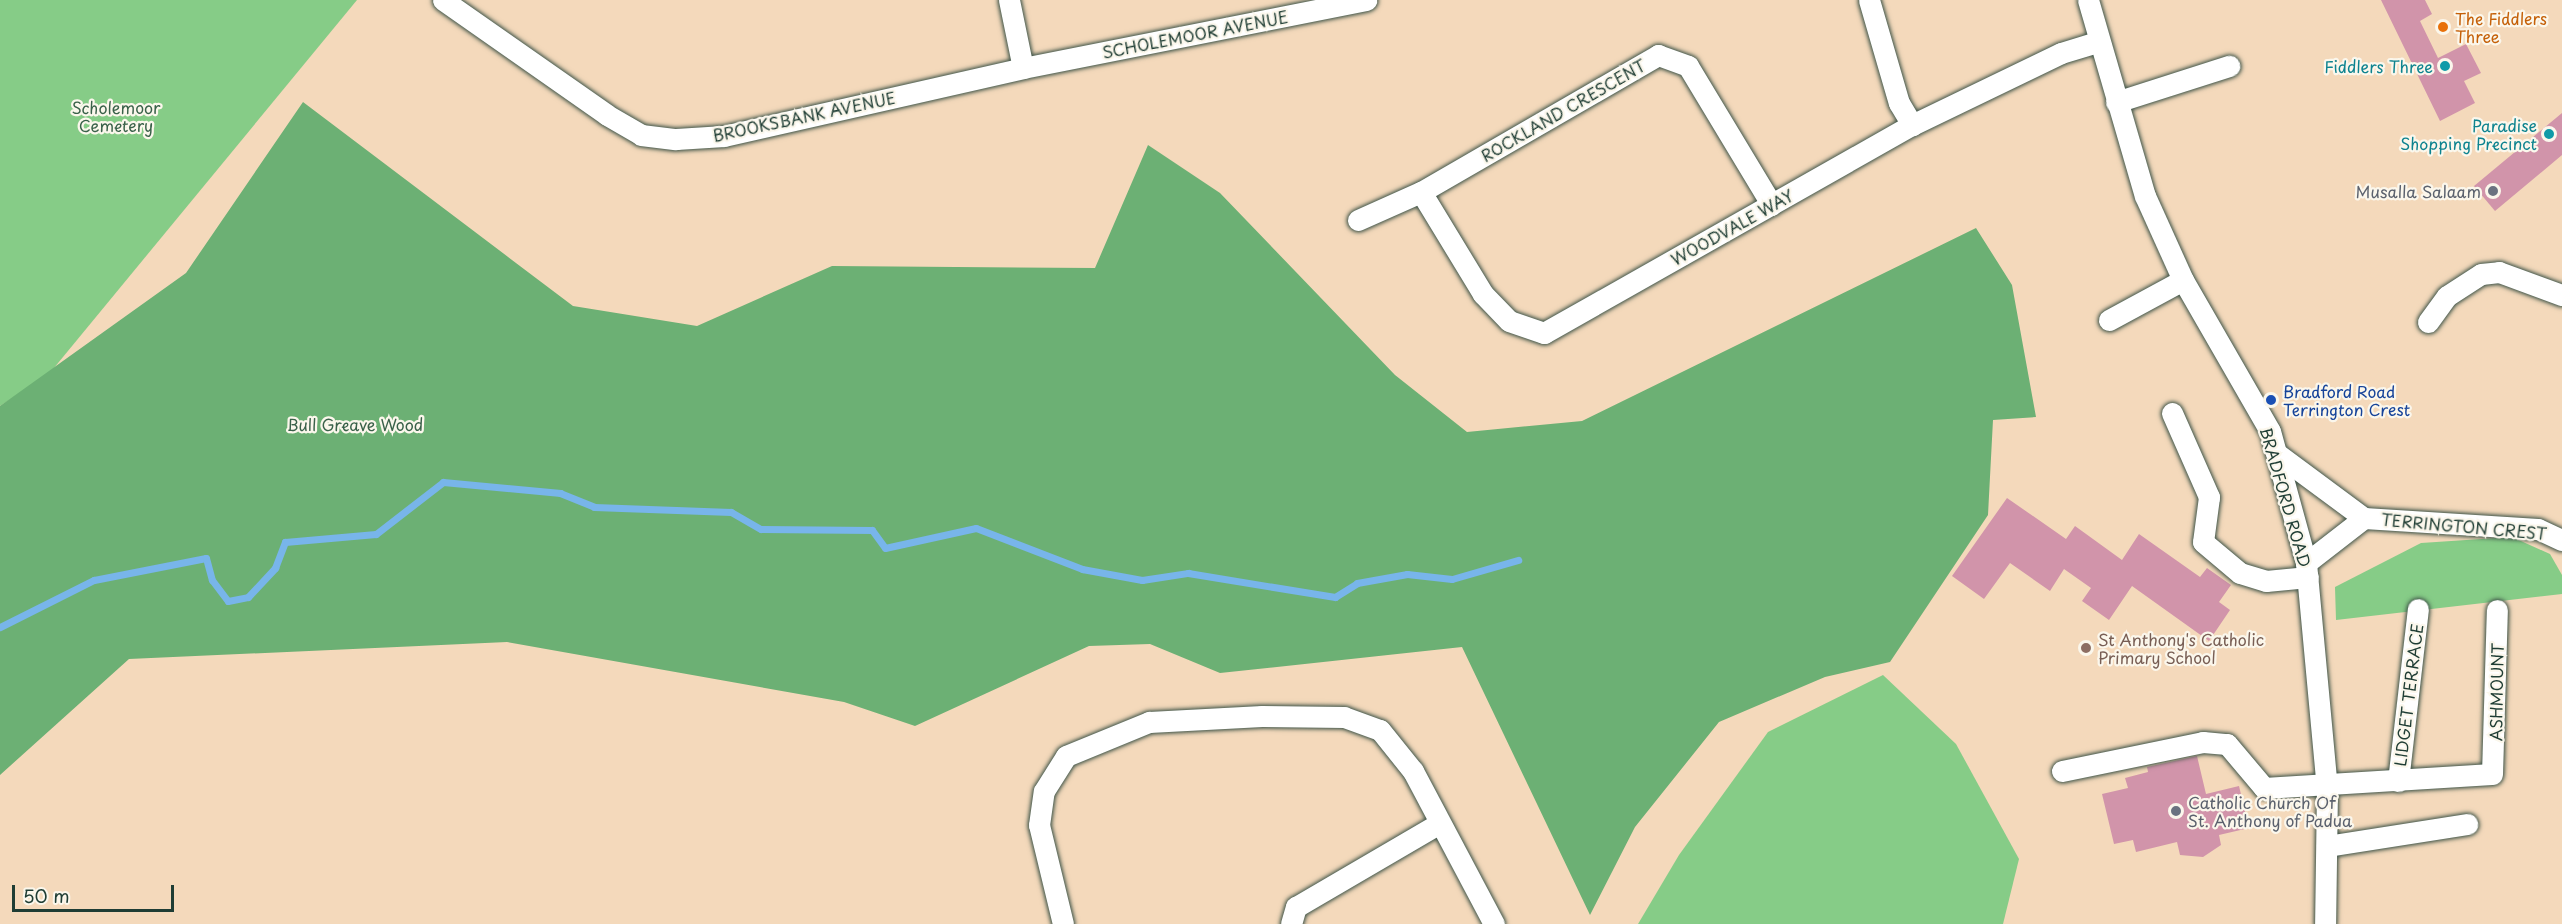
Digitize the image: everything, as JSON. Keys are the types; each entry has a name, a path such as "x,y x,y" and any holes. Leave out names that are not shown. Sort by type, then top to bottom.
{"street":[{"name":"BROOKSBANK AVENUE","path":"443,0 607,115 641,135 676,139 724,136 1023,68"},
{"path":"1009,0 1023,68"},
{"name":"SCHOLEMOOR AVENUE","path":"1023,68 1366,0"},
{"path":"1869,0 1899,103 1912,125"},
{"name":"BRADFORD ROAD","path":"2088,0 2098,42 2145,196 2183,280 2270,431 2307,570 2326,788 2325,924"},
{"name":"WOODVALE WAY","path":"1421,192 1483,294 1509,321 1544,333 1912,125 2061,53 2098,42"},
{"name":"ROCKLAND CRESCENT","path":"1359,220 1421,192 1658,55 1688,66 1772,205"},
{"path":"2116,102 2229,66"},
{"path":"2428,322 2447,296 2481,274 2499,272 2562,295"},
{"path":"2109,320 2183,280"},
{"path":"2172,413 2209,497 2203,542 2240,573 2266,581 2307,570"},
{"name":"TERRINGTON CREST","path":"2276,453 2364,518 2560,533"},
{"name":"TERRINGTON CREST","path":"2307,570 2364,518"},
{"name":"LIDGET TERRACE","path":"2398,782 2418,609"},
{"name":"ASHMOUNT","path":"2492,774 2497,610"},
{"path":"1063,924 1039,825 1044,791 1066,756 1103,736 1149,722 1344,717 1380,730 1413,771 1438,824 1494,924"},
{"name":"LIDGET TERRACE","path":"2062,771 2203,742 2227,744 2264,788 2326,788 2492,774"},
{"path":"1291,924 1296,907 1438,824"},
{"path":"2327,846 2467,824"}],"green space":[{"name":"Scholemoor Cemetery","path":"0,0 357,0 49,374 0,406"},
{"name":"Bull Greave Wood","path":"303,102 573,306 697,326 832,266 1095,268 1148,145 1220,193 1395,375 1467,432 1582,421 1976,228 2012,285 2036,417 1993,420 1988,515 1890,662 1825,677 1719,722 1635,827 1590,915 1462,647 1220,673 1150,644 1089,646 915,726 844,702 507,642 129,659 0,775 0,406 186,273"},
{"path":"2512,537 2550,554 2562,575 2562,594 2336,620 2335,587 2421,543"},
{"path":"1883,675 1956,744 2019,859 2003,924 1638,924 1679,855 1768,732"}],"building":[{"name":"Fiddlers Three","path":"2381,0 2425,0 2432,14 2420,21 2438,58 2466,44 2481,73 2464,81 2475,103 2440,121"},
{"name":"Paradise Shopping Precinct","path":"2562,113 2562,155 2495,211 2474,186"},
{"path":"2007,498 2066,539 2075,526 2122,560 2139,534 2200,577 2207,568 2231,585 2219,602 2230,610 2209,641 2132,586 2109,620 2082,601 2091,588 2064,569 2050,591 2010,563 1984,599 1952,576"},
{"name":"Catholic Church Of St. Anthony of Padua","path":"2197,756 2206,794 2239,786 2249,828 2219,835 2221,845 2203,857 2180,855 2177,842 2136,852 2133,840 2114,844 2102,794 2128,788 2125,778 2148,772 2147,767"}],"waterway":[{"path":"0,627 94,580 206,558 212,580 228,601 248,597 275,568 285,542 376,534 443,482 560,493 594,507 731,512 761,529 872,530 885,548 976,528 1082,569 1142,580 1188,573 1335,597 1357,583 1407,574 1452,579 1518,560"}],"place":[{"name":"The Fiddlers Three","path":"2443,27"},
{"name":"Fiddlers Three","path":"2445,66"},
{"name":"Paradise Shopping Precinct","path":"2549,134"},
{"name":"Musalla Salaam","path":"2493,191"},
{"name":"Bradford Road Terrington Crest","path":"2271,400"},
{"name":"St Anthony's Catholic Primary School","path":"2086,648"},
{"name":"Catholic Church Of St. Anthony of Padua","path":"2176,811"}]}
